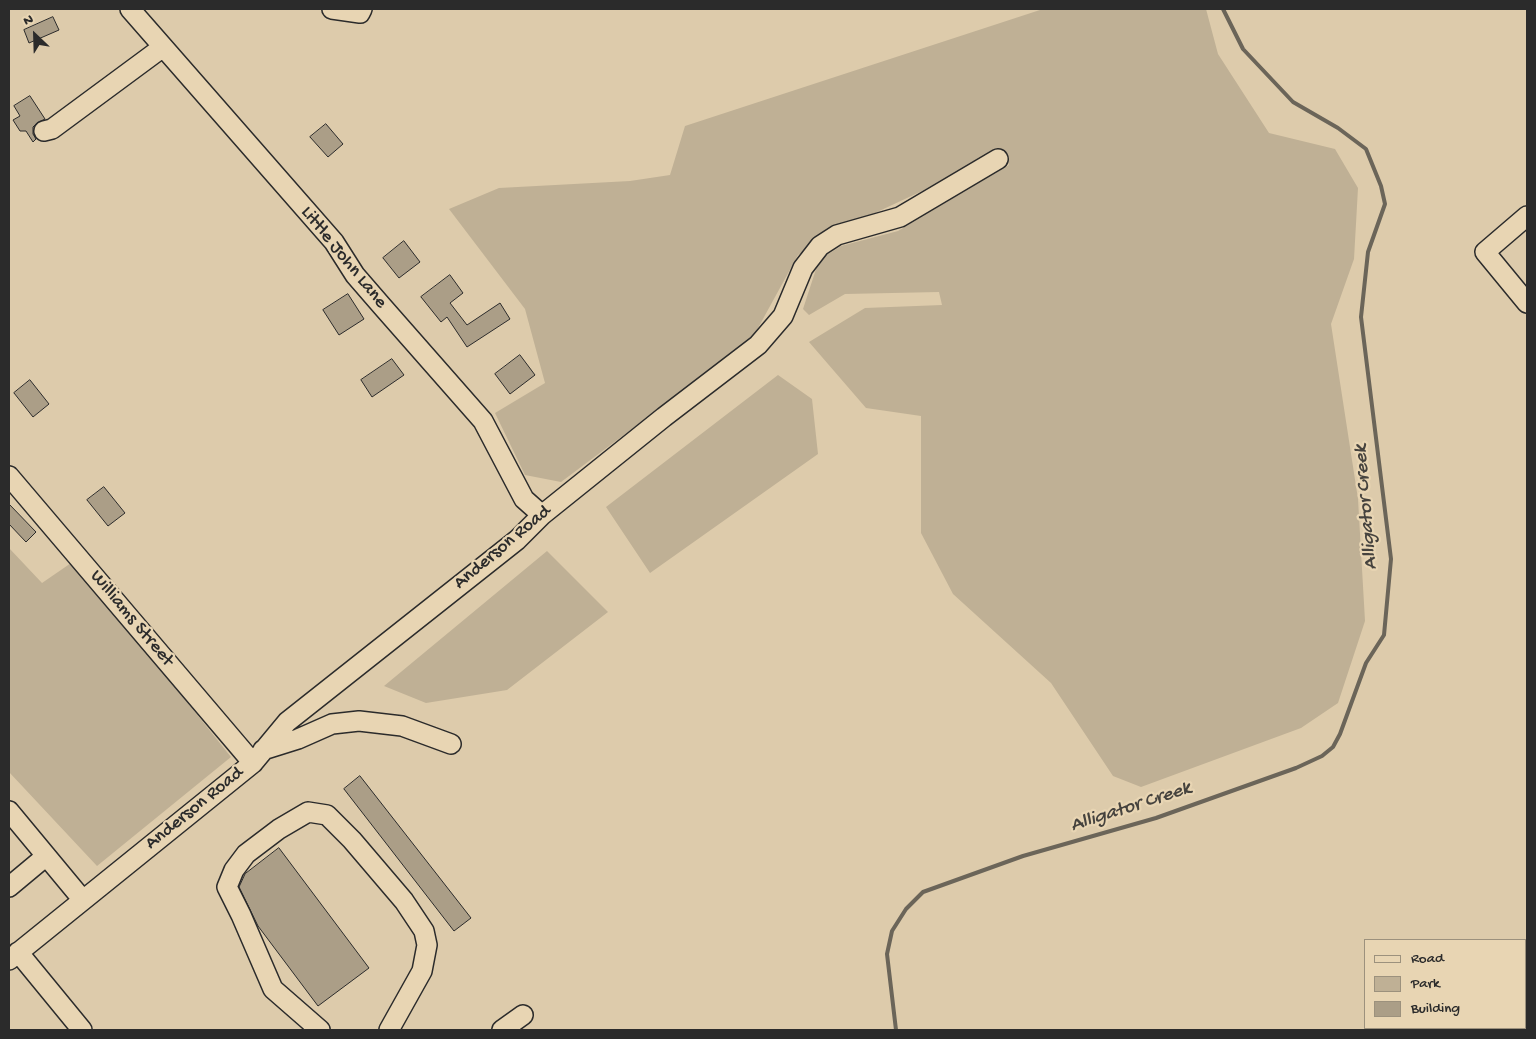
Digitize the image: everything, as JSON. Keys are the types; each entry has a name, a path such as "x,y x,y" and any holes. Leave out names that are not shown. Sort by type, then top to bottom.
{"street":[{"name":"Little John Lane","path":"130,9 334,242 355,275 483,421 524,499 542,515"},
{"path":"332,9 360,13 362,9"},
{"path":"44,131 52,129 164,47"},
{"name":"Anderson Road","path":"14,956 258,756 287,722 510,546 542,515 664,417 758,346 783,316 803,268 820,246 837,235 900,217 998,159"},
{"path":"1527,216 1485,252 1527,303"},
{"name":"Williams Street","path":"9,476 258,756"},
{"path":"258,756 332,724 358,721 402,726 451,744"},
{"path":"9,811 44,857 82,899"},
{"path":"320,1030 273,989 246,924 227,887 234,870 246,854 279,829 308,812 327,815 352,840 404,901 424,931 427,945 422,971 389,1030"},
{"path":"9,886 44,857"},
{"path":"14,956 82,1030"},
{"path":"502,1030 523,1015"}],"green space":[{"path":"1043,9 1206,9 1218,54 1269,133 1335,149 1358,188 1354,259 1331,324 1358,499 1365,621 1338,703 1301,728 1141,787 1113,776 1051,683 953,594 921,533 921,416 866,408 809,342 865,308 942,305 939,292 845,294 809,315 803,309 819,260 841,246 898,231 1009,165 1001,148 922,191 830,234 798,255 752,339 561,482 525,475 495,413 545,383 525,309 449,209 499,188 630,181 670,175 685,126"},
{"path":"778,375 812,399 818,454 650,573 606,507"},
{"path":"9,548 42,583 74,561 231,757 97,866 9,772"},
{"path":"547,551 608,612 507,690 426,703 384,686"}],"building":[{"path":"53,17 59,30 29,43 24,30"},
{"path":"30,96 45,119 33,127 33,134 36,139 33,142 26,131 20,131 13,120 20,116 14,106"},
{"path":"326,124 343,144 328,157 310,137"},
{"path":"404,241 420,262 399,278 383,258"},
{"path":"450,275 463,293 450,303 467,325 500,303 510,319 467,347 447,317 441,322 421,297"},
{"path":"348,294 364,319 339,335 323,310"},
{"path":"520,355 535,375 510,394 495,374"},
{"path":"392,359 404,375 372,397 361,380"},
{"path":"30,380 49,404 33,417 14,393"},
{"path":"104,487 125,513 108,526 87,500"},
{"path":"9,504 36,532 26,542 9,524"},
{"path":"360,776 471,918 454,931 344,789"},
{"path":"279,848 369,968 318,1006 258,926 239,887 245,874"}],"waterway":[{"name":"Alligator Creek","path":"896,1030 887,954 892,931 906,909 923,892 1023,856 1156,818 1296,768 1322,756 1333,747 1340,734 1366,663 1384,635 1391,559 1361,317 1368,252 1385,204 1381,186 1366,149 1338,128 1293,102 1243,49 1223,9"}]}
